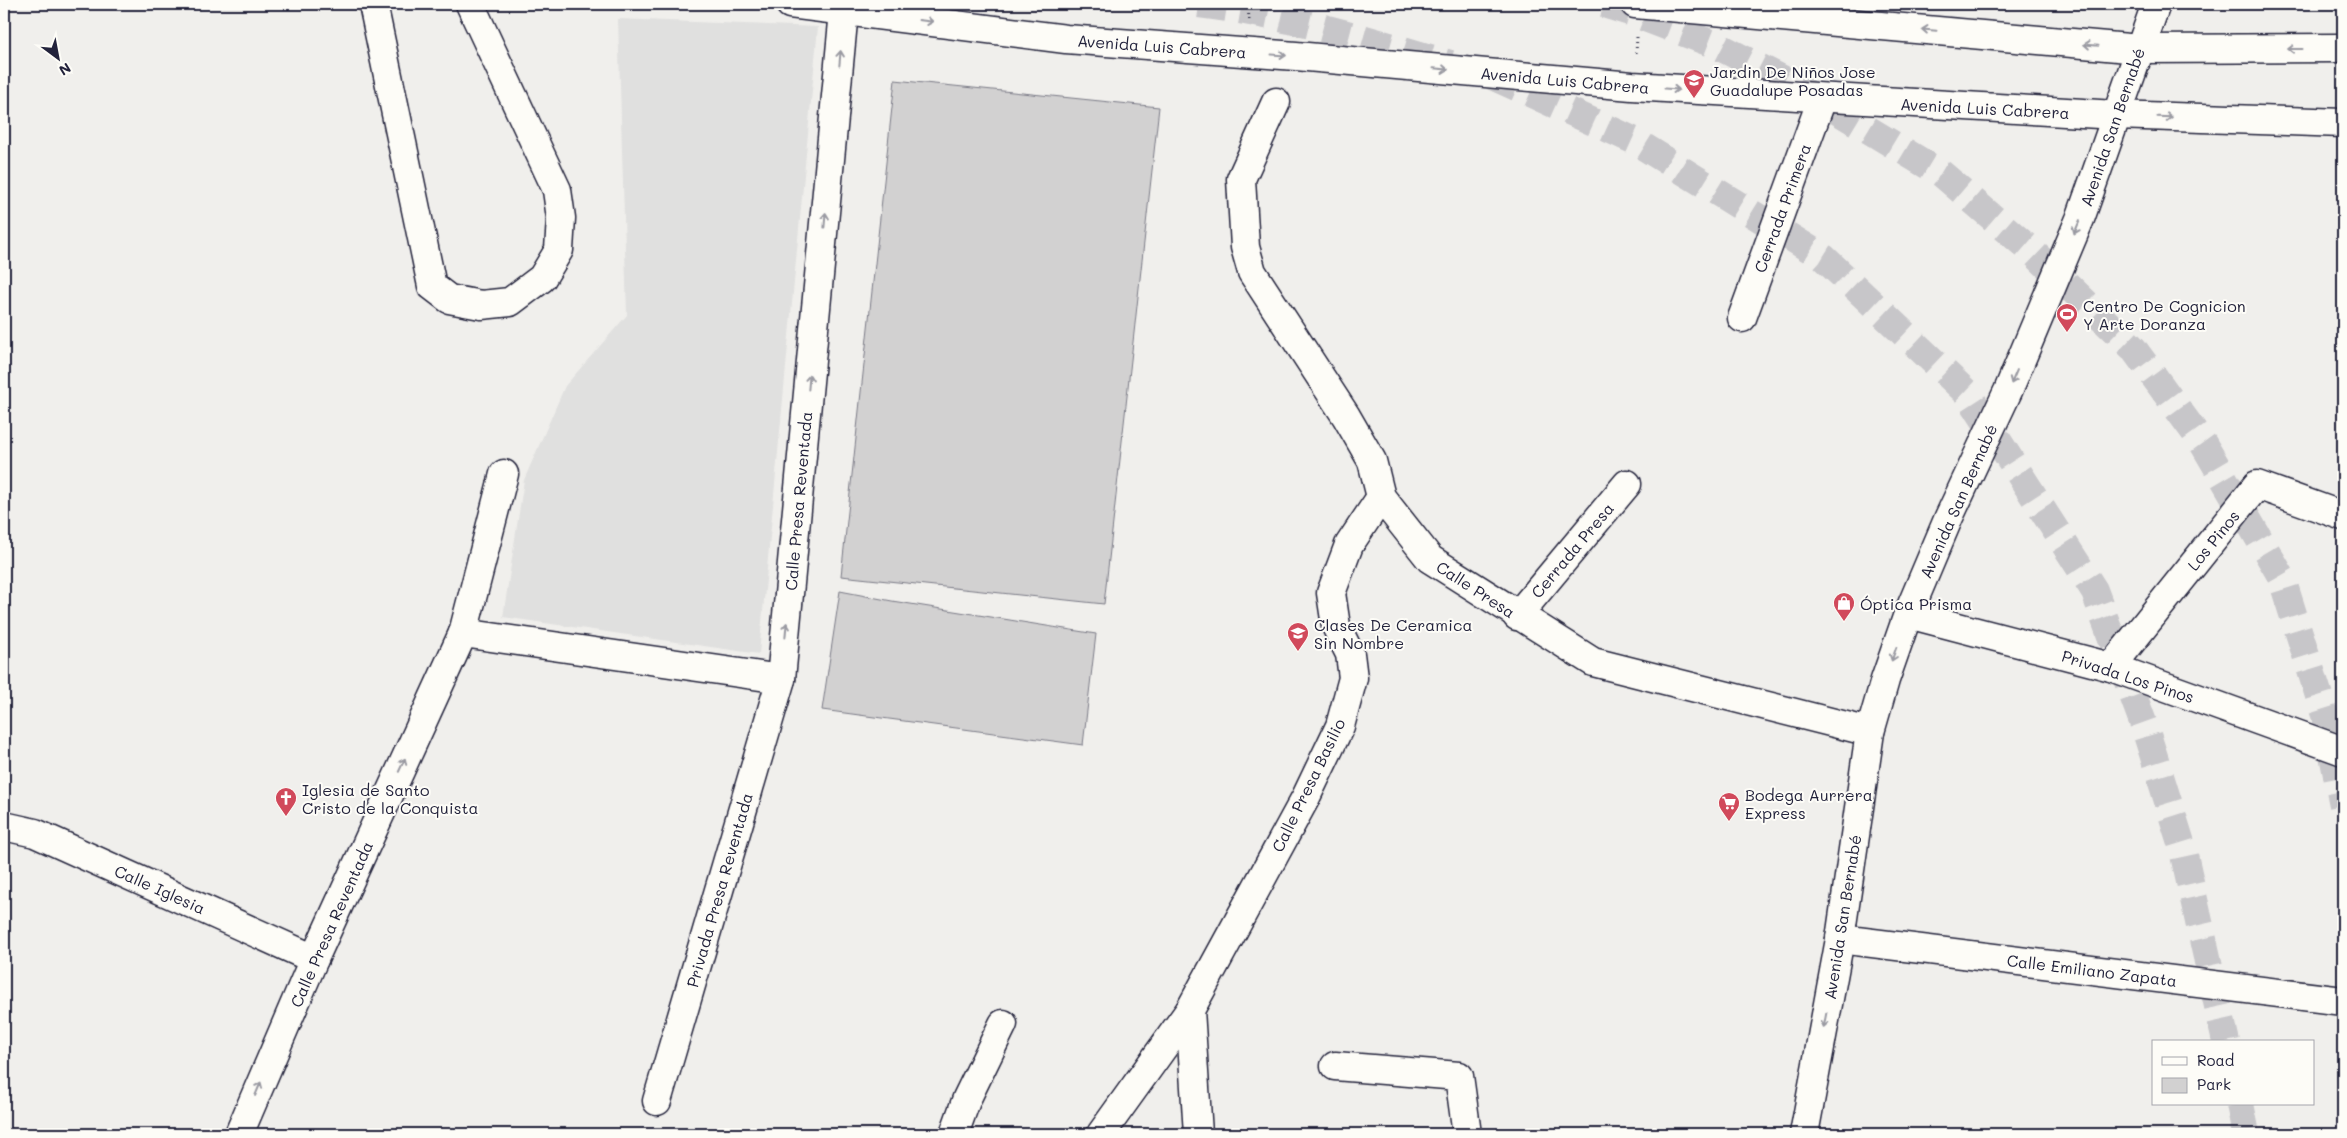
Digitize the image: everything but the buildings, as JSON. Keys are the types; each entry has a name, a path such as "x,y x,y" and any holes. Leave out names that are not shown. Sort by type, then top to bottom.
{"street":[{"path":"373,4 432,286 449,299 481,305 510,302 542,278 559,250 561,218 557,190 470,4"},
{"name":"Avenida Luis Cabrera","path":"790,4 846,7 1066,40 1296,56 1632,86 1822,99 2116,115 2343,123"},
{"path":"1635,4 2140,49 2343,48"},
{"name":"Avenida San Bernabé","path":"1804,1134 1840,940 1870,732 1908,614 1949,517 2008,391 2076,228 2156,4"},
{"name":"Calle Presa Reventada","path":"781,679 846,7"},
{"name":"Cerrada Primera","path":"1742,318 1822,99"},
{"name":"Calle Presa","path":"1276,102 1240,179 1245,247 1252,272 1346,416 1372,462 1381,497 1430,559 1517,616 1593,662 1870,732"},
{"name":"Calle Presa Reventada","path":"238,1134 314,959 463,632 504,474"},
{"name":"Cerrada Presa","path":"1517,616 1627,484"},
{"name":"Los Pinos","path":"2111,666 2258,485 2343,516"},
{"name":"Calle Presa Basilio","path":"1101,1134 1190,1010 1306,797 1340,726 1353,678 1350,654 1336,626 1330,593 1349,545 1381,497"},
{"name":"Privada Los Pinos","path":"1908,614 2111,666 2343,752"},
{"path":"463,632 781,679"},
{"name":"Privada Presa Reventada","path":"657,1101 781,679"},
{"name":"Calle Iglesia","path":"4,826 35,833 314,959"},
{"name":"Calle Emiliano Zapata","path":"1840,940 2343,1001"},
{"path":"1190,1010 1198,1134"},
{"path":"954,1134 967,1098 1003,1024"},
{"path":"1335,1066 1459,1076 1467,1134"}],"path":[{"path":"1632,86 1641,4"}],"shaded area":[{"path":"618,19 818,27 759,654 503,617 524,480 565,386 627,315"}],"green space":[{"path":"895,80 1159,107 1104,604 841,576"},
{"path":"840,591 1096,634 1083,745 822,710"}],"tunnel":[{"path":"1199,4 1295,21 1450,64"},
{"path":"1604,4 1718,46 1796,86 1942,174 2035,254 2133,348 2204,445 2281,576 2325,715 2343,805"},
{"path":"1492,76 1633,140 1824,258 1968,394 2094,590 2144,725 2182,846 2226,1040"},
{"path":"2240,1106 2246,1134"}],"place":[{"name":"Jardin De Niños Jose Guadalupe Posadas","path":"1694,99"},
{"name":"Centro De Cognicion Y Arte Doranza","path":"2067,333"},
{"name":"Óptica Prisma","path":"1844,622"},
{"name":"Clases De Ceramica Sin Nombre","path":"1298,652"},
{"name":"Iglesia de Santo Cristo de la Conquista","path":"286,817"},
{"name":"Bodega Aurrera Express","path":"1729,822"}]}
